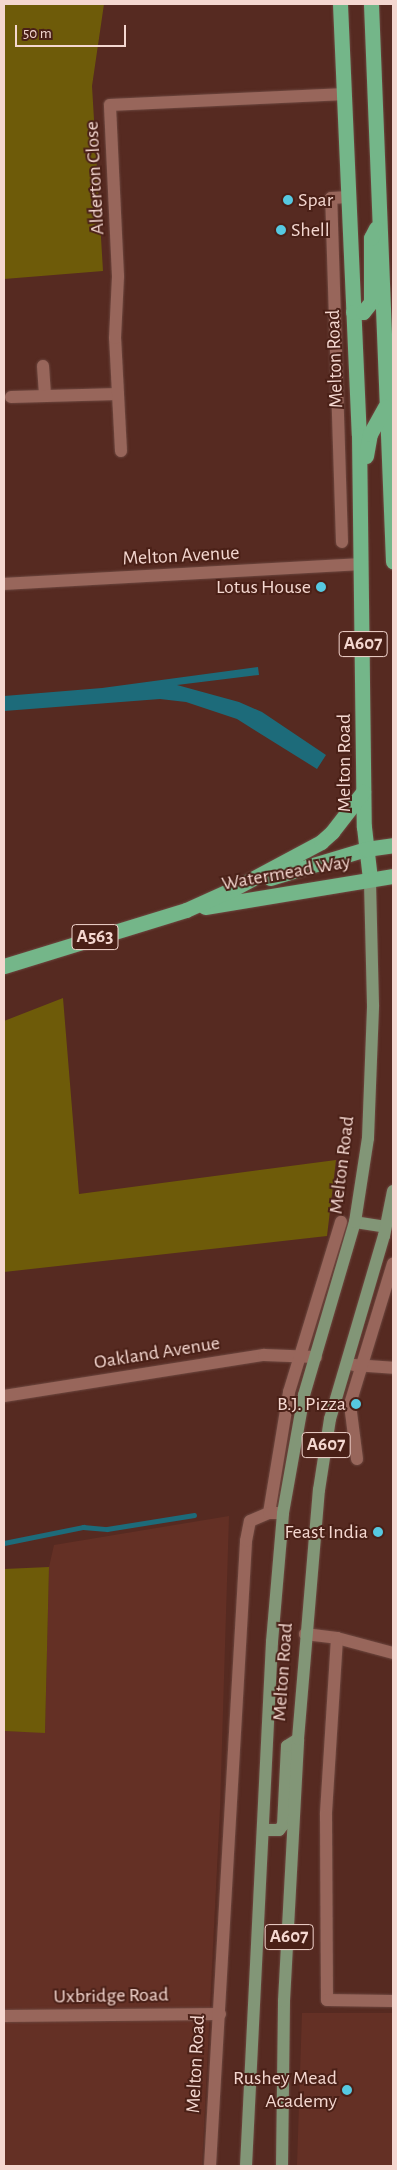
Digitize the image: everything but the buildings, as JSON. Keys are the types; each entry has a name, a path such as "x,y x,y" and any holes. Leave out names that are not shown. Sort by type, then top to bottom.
{"highway":[{"name":"Melton Road","path":"340,4 360,494 363,792 366,849 370,879"},
{"path":"371,4 381,224 385,407 381,424 393,562"},
{"path":"353,312 363,312 371,302 371,238 381,224"},
{"path":"357,412 381,424"},
{"path":"360,494 370,434 381,424"},
{"name":"Watermead Way","path":"4,966 186,910 235,888 321,842 363,792"},
{"name":"Watermead Way","path":"235,888 366,849 393,846"},
{"name":"Watermead Way","path":"186,910 393,876"}],"main road":[{"name":"Melton Road","path":"246,2166 265,1830 272,1642 283,1513 304,1395 355,1222 370,1103 373,1005 370,879"},
{"name":"Melton Road","path":"282,2166 284,2001 298,1739 305,1634 319,1490 330,1419 385,1227 393,1191"},
{"path":"355,1222 385,1227"},
{"path":"265,1830 279,1830 284,1825 287,1746 298,1739"}],"street":[{"name":"Alderton Close","path":"121,451 115,338 118,276 110,106 345,94"},
{"path":"342,542 331,198 349,197"},
{"path":"334,281 352,282"},
{"path":"43,366 45,395"},
{"path":"11,397 118,394"},
{"path":"341,494 360,494"},
{"name":"Melton Avenue","path":"4,584 360,564"},
{"path":"283,1513 269,1513 289,1392 341,1222"},
{"path":"357,1459 350,1404 393,1263"},
{"name":"Oakland Avenue","path":"4,1396 264,1355 316,1357"},
{"path":"346,1364 393,1368"},
{"name":"Melton Road","path":"210,2166 246,1541 250,1520 269,1513"},
{"path":"305,1634 337,1638 393,1653"},
{"path":"337,1638 326,1815 327,2000 393,2001"},
{"name":"Uxbridge Road","path":"4,2016 220,2014"}],"shaded area":[{"path":"4,4 104,4 92,86 103,271 4,279"},
{"path":"63,998 79,1194 336,1160 327,1236 4,1272 4,1021"},
{"path":"229,1516 220,1808 202,2166 4,2166 4,1731 45,1732 49,1567 54,1545"},
{"path":"49,1567 45,1733 4,1731 4,1569"},
{"name":"Rushey Mead Academy","path":"302,2013 393,2013 393,2166 297,2166"}],"water":[{"path":"258,667 259,675 177,685 239,702 262,712 326,755 317,769 237,719 186,702 160,699 4,711 4,696 102,688"}],"waterway":[{"path":"4,1543 83,1527 107,1529 194,1515"}],"place":[{"name":"Spar","path":"288,200"},
{"name":"Shell","path":"281,230"},
{"name":"Lotus House","path":"321,587"},
{"name":"B.J. Pizza","path":"356,1404"},
{"name":"Feast India","path":"378,1532"},
{"name":"Rushey Mead Academy","path":"347,2090"}]}
